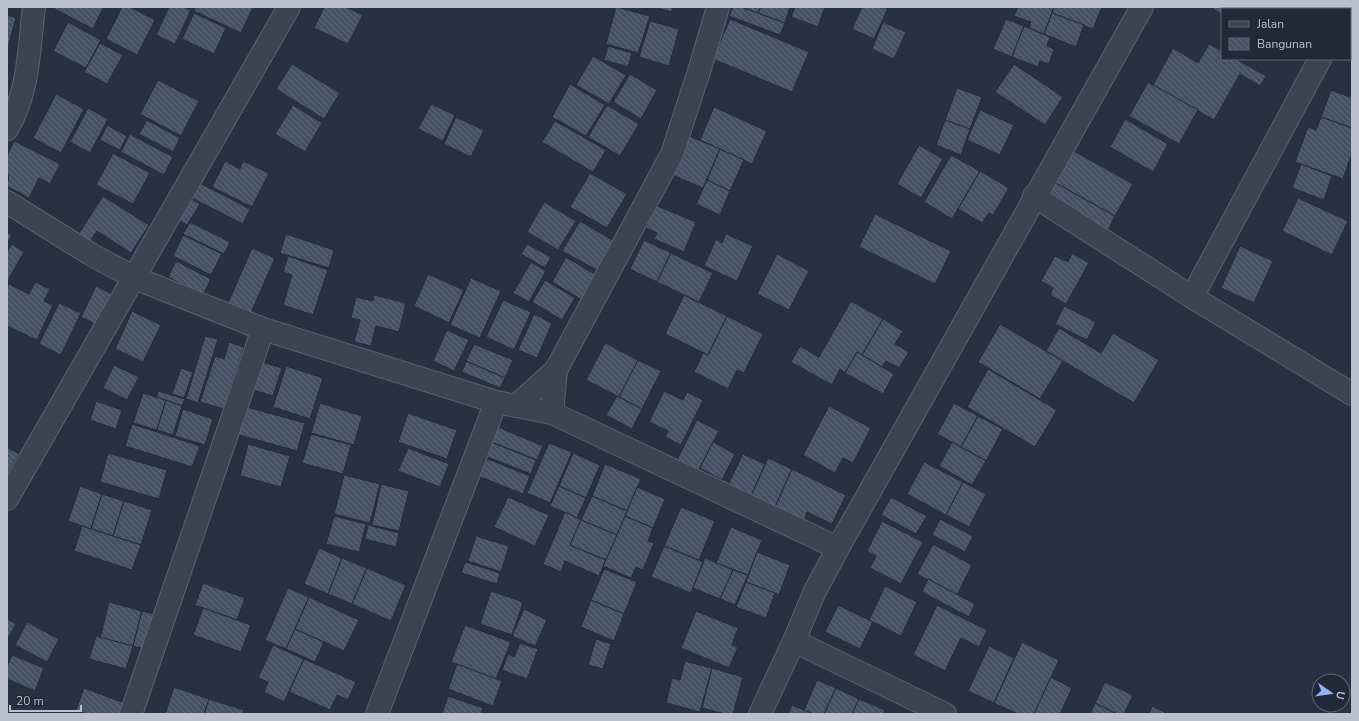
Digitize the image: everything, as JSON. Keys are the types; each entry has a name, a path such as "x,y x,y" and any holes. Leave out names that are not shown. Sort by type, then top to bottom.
{"street":[{"path":"7,129 16,114 25,80 34,7"},
{"path":"7,500 289,7"},
{"path":"552,413 556,370 672,154 718,7"},
{"path":"760,714 794,641 814,593 838,548 1034,196 1142,7"},
{"path":"1192,297 1319,60"},
{"path":"1034,196 1192,297 1352,394"},
{"path":"7,202 92,255 135,278 263,329 506,404 552,413 838,548"},
{"path":"131,714 263,329"},
{"path":"377,714 506,404 556,370"},
{"path":"794,641 945,714"}],"building":[{"path":"51,7 102,7 103,8 93,29"},
{"path":"122,7 130,7 155,20 137,55 106,39"},
{"path":"169,7 184,7 191,10 175,44 156,35"},
{"path":"196,7 253,7 241,33 194,11"},
{"path":"324,7 346,7 363,15 348,44 314,28"},
{"path":"616,7 650,16 638,53 606,44"},
{"path":"654,7 673,7 671,12"},
{"path":"733,7 742,7 785,23 780,35 729,16"},
{"path":"742,7 761,7 758,13"},
{"path":"761,7 790,7 785,23 758,13"},
{"path":"795,7 825,7 818,27 791,17"},
{"path":"862,7 888,8 874,39 852,29"},
{"path":"1018,7 1054,7 1044,34 1029,28 1031,22 1014,16"},
{"path":"1054,7 1102,7 1093,29 1052,13"},
{"path":"1214,7 1279,7 1221,8 1221,13 1213,9"},
{"path":"194,13 226,28 214,54 182,39"},
{"path":"1052,13 1084,25 1076,47 1044,34"},
{"path":"7,15 16,18 8,47 7,47"},
{"path":"730,19 809,52 792,92 713,59"},
{"path":"1006,19 1024,26 1012,57 993,49"},
{"path":"650,21 679,29 669,66 639,57"},
{"path":"68,22 101,40 86,68 53,51"},
{"path":"883,22 906,32 894,59 872,49"},
{"path":"1024,26 1050,37 1047,46 1054,49 1049,64 1040,61 1038,67 1012,57"},
{"path":"100,43 123,55 107,84 84,72"},
{"path":"1209,44 1221,50 1221,60 1238,60 1266,76 1260,86 1240,74 1214,120 1153,85 1173,48 1198,63"},
{"path":"608,46 632,53 628,67 604,60"},
{"path":"593,56 626,75 609,104 576,85"},
{"path":"292,64 340,93 324,119 276,89"},
{"path":"1014,64 1063,97 1045,125 995,92"},
{"path":"630,74 657,90 641,119 613,102"},
{"path":"158,80 199,101 181,136 140,114"},
{"path":"1148,82 1198,110 1179,144 1129,116"},
{"path":"570,84 605,105 586,136 552,117"},
{"path":"957,88 982,97 970,129 945,120"},
{"path":"1331,90 1350,97 1352,91 1352,128 1321,117"},
{"path":"56,94 84,109 61,153 33,138"},
{"path":"431,104 455,115 443,141 418,129"},
{"path":"293,105 322,123 305,152 275,134"},
{"path":"607,105 639,124 620,156 588,137"},
{"path":"714,107 767,131 752,164 700,140"},
{"path":"88,108 108,119 90,153 70,142"},
{"path":"980,110 1014,125 1000,155 967,140"},
{"path":"456,117 484,130 471,157 444,144"},
{"path":"1321,117 1352,128 1352,153 1343,179 1295,162 1308,127 1316,130"},
{"path":"1125,119 1168,144 1153,172 1110,147"},
{"path":"147,120 180,138 173,152 139,134"},
{"path":"945,120 970,129 961,155 936,145"},
{"path":"555,121 606,150 593,172 542,142"},
{"path":"107,125 127,136 120,150 100,140"},
{"path":"130,134 173,157 164,175 121,152"},
{"path":"689,136 720,149 703,188 672,175"},
{"path":"14,141 60,164 50,184 39,178 29,198 7,186 9,175 7,173 7,156"},
{"path":"919,145 943,159 921,198 897,184"},
{"path":"720,149 744,160 730,191 707,180"},
{"path":"1072,150 1133,184 1115,216 1054,182"},
{"path":"113,153 150,173 133,204 96,185"},
{"path":"951,155 980,171 952,219 924,202"},
{"path":"225,161 240,169 243,161 269,173 252,207 212,187"},
{"path":"1301,164 1332,176 1324,200 1292,188"},
{"path":"980,171 1009,188 993,215 989,213 982,223 958,209"},
{"path":"590,173 627,194 607,228 570,207"},
{"path":"194,180 250,209 243,224 186,195"},
{"path":"707,180 730,191 720,215 696,204"},
{"path":"1054,182 1115,216 1106,234 1044,199"},
{"path":"184,195 200,204 187,225 172,216"},
{"path":"103,196 149,225 131,253 97,231 89,243 78,235"},
{"path":"1298,198 1348,221 1332,255 1282,231"},
{"path":"544,202 576,221 558,250 527,232"},
{"path":"655,205 696,222 684,252 654,239 657,233 646,228"},
{"path":"875,214 951,251 935,284 859,247"},
{"path":"580,221 619,244 602,273 562,251"},
{"path":"190,222 230,242 224,254 183,234"},
{"path":"7,232 12,235 7,243"},
{"path":"286,234 334,250 329,268 280,253"},
{"path":"726,234 753,246 737,281 704,266 716,239 722,243"},
{"path":"183,235 222,254 211,275 173,256"},
{"path":"644,240 671,253 657,282 630,269"},
{"path":"12,244 24,252 7,282 7,252"},
{"path":"527,244 551,257 545,268 521,254"},
{"path":"1240,246 1273,261 1254,303 1221,288"},
{"path":"252,248 275,258 251,313 228,303"},
{"path":"671,253 713,273 699,302 657,282"},
{"path":"1072,253 1089,263 1066,304 1050,295 1053,288 1041,281 1055,256 1068,262"},
{"path":"777,254 809,271 789,310 757,294"},
{"path":"288,256 328,270 313,315 283,305 292,275 283,272"},
{"path":"566,257 601,278 587,303 552,282"},
{"path":"176,261 211,279 203,295 168,277"},
{"path":"531,262 546,271 529,302 513,293"},
{"path":"428,274 464,290 449,323 414,306"},
{"path":"471,278 501,291 480,338 450,325"},
{"path":"545,280 575,298 562,320 532,302"},
{"path":"35,282 50,289 44,301 53,305 37,340 7,326 7,288 9,284 29,294"},
{"path":"96,286 116,296 101,327 81,317"},
{"path":"374,295 406,303 399,332 376,326 371,346 354,342 360,320 351,318 356,297 373,301"},
{"path":"684,295 727,316 708,355 665,334"},
{"path":"503,300 531,312 514,350 486,337"},
{"path":"851,301 883,319 862,355 857,352 845,373 840,369 832,385 791,362 800,346 819,357"},
{"path":"59,303 81,313 61,355 39,344"},
{"path":"1064,306 1096,322 1087,340 1055,324"},
{"path":"132,311 161,325 143,362 115,349"},
{"path":"534,314 552,323 537,358 518,350"},
{"path":"727,316 763,334 744,373 737,370 728,389 694,372 703,353 708,355"},
{"path":"883,319 903,331 895,344 909,352 899,368 886,361 882,367 862,355"},
{"path":"1000,324 1063,361 1040,399 978,362"},
{"path":"1059,328 1101,353 1113,333 1159,360 1134,403 1046,351"},
{"path":"447,330 469,340 454,371 433,361"},
{"path":"205,336 218,339 198,403 186,399"},
{"path":"229,342 244,347 224,409 200,402 215,356 224,359"},
{"path":"605,343 638,360 619,397 586,380"},
{"path":"474,344 513,360 505,378 466,361"},
{"path":"857,352 894,374 883,394 845,373"},
{"path":"638,360 661,371 642,409 619,397"},
{"path":"259,361 282,368 273,396 250,389"},
{"path":"466,361 505,378 500,388 462,372"},
{"path":"114,365 139,377 127,400 103,388"},
{"path":"286,366 323,378 310,419 273,407"},
{"path":"181,368 193,372 184,398 172,394"},
{"path":"988,369 1057,410 1035,447 967,407"},
{"path":"158,391 185,399 182,406 156,397"},
{"path":"664,391 683,400 687,392 703,400 681,445 665,437 668,431 649,422"},
{"path":"143,393 166,400 157,430 133,423"},
{"path":"617,396 642,409 632,429 606,415"},
{"path":"166,400 182,406 173,435 157,430"},
{"path":"96,401 122,410 116,429 90,420"},
{"path":"320,403 362,416 354,445 311,433"},
{"path":"954,403 978,416 961,447 937,434"},
{"path":"240,405 305,423 297,451 232,433"},
{"path":"829,406 871,428 853,463 843,458 835,473 803,455"},
{"path":"183,409 213,419 205,445 175,436"},
{"path":"408,413 457,430 447,459 398,442"},
{"path":"978,416 1003,429 986,461 961,447"},
{"path":"697,420 719,431 696,475 675,464"},
{"path":"132,424 200,446 192,467 125,446"},
{"path":"498,427 543,446 537,460 492,442"},
{"path":"311,434 351,445 343,474 302,463"},
{"path":"491,442 536,460 531,474 485,456"},
{"path":"713,442 735,454 722,480 700,468"},
{"path":"952,442 986,461 972,485 939,466"},
{"path":"549,443 572,452 550,503 527,493"},
{"path":"248,444 290,456 281,487 240,476"},
{"path":"7,447 19,454 7,475"},
{"path":"408,448 449,464 440,487 398,471"},
{"path":"108,453 167,470 159,499 100,482"},
{"path":"573,453 600,465 586,498 559,486"},
{"path":"743,454 765,464 751,496 728,485"},
{"path":"485,458 530,476 523,494 478,476"},
{"path":"768,458 792,469 775,507 751,496"},
{"path":"924,462 963,482 946,515 907,494"},
{"path":"605,464 641,479 627,511 592,496"},
{"path":"792,469 846,495 832,524 807,512 804,521 775,507"},
{"path":"344,475 380,484 370,523 334,514"},
{"path":"963,482 986,494 969,527 946,515"},
{"path":"381,484 409,491 399,531 372,525"},
{"path":"80,486 102,494 91,529 68,521"},
{"path":"559,486 586,498 577,518 550,506"},
{"path":"637,487 665,499 653,528 625,516"},
{"path":"102,494 124,501 113,536 91,529"},
{"path":"592,496 627,511 617,535 581,520"},
{"path":"508,497 549,515 535,546 494,527"},
{"path":"891,497 927,516 916,534 881,515"},
{"path":"124,501 152,510 141,545 113,536"},
{"path":"681,507 715,521 699,560 664,546"},
{"path":"565,512 581,520 570,545 606,560 599,576 565,561 561,572 543,564"},
{"path":"334,516 366,524 359,552 326,544"},
{"path":"625,516 653,528 648,541 654,543 643,570 636,567 631,578 603,566"},
{"path":"940,519 973,536 965,552 932,535"},
{"path":"581,520 617,535 606,560 570,545"},
{"path":"882,521 923,542 901,584 870,568 876,556 867,551"},
{"path":"368,525 399,533 396,547 365,539"},
{"path":"82,526 141,545 132,570 74,551"},
{"path":"731,527 762,540 748,575 716,563"},
{"path":"476,536 509,546 501,572 468,561"},
{"path":"933,544 972,565 957,595 917,574"},
{"path":"664,546 703,562 691,593 651,577"},
{"path":"319,548 342,558 328,594 304,584"},
{"path":"757,552 790,565 779,595 746,582"},
{"path":"342,558 367,568 352,604 328,594"},
{"path":"705,558 733,570 720,599 693,588"},
{"path":"465,562 500,573 497,584 461,573"},
{"path":"367,568 406,585 391,621 352,604"},
{"path":"604,569 637,582 624,614 591,600"},
{"path":"733,570 748,575 735,605 720,599"},
{"path":"928,579 975,604 969,617 922,592"},
{"path":"746,582 775,593 766,618 736,607"},
{"path":"203,583 245,598 237,620 195,605"},
{"path":"885,586 917,602 901,636 869,620"},
{"path":"288,588 309,597 286,649 265,640"},
{"path":"491,591 523,602 512,635 480,624"},
{"path":"309,597 359,620 344,651 295,629"},
{"path":"591,600 624,614 614,641 581,627"},
{"path":"109,602 142,611 133,646 100,638"},
{"path":"838,605 873,622 860,649 825,632"},
{"path":"937,605 987,630 979,647 961,638 945,671 913,655"},
{"path":"203,608 251,625 241,652 193,635"},
{"path":"524,609 547,620 535,646 512,636"},
{"path":"142,611 158,615 148,650 133,646"},
{"path":"696,611 738,628 732,645 738,647 729,668 681,648"},
{"path":"7,619 16,624 7,640"},
{"path":"27,622 59,639 47,662 15,645"},
{"path":"465,625 511,642 496,679 451,662"},
{"path":"295,629 324,642 315,662 286,649"},
{"path":"96,636 133,646 126,669 89,659"},
{"path":"596,639 611,644 603,669 588,665"},
{"path":"1022,642 1059,660 1034,714 1018,714 994,703"},
{"path":"520,643 538,649 527,679 502,670 508,654 514,657"},
{"path":"273,645 304,659 284,702 264,692 268,682 258,678"},
{"path":"989,646 1014,658 994,703 968,691"},
{"path":"12,655 44,668 35,691 7,679 7,666"},
{"path":"304,659 356,682 348,700 337,695 330,710 289,692"},
{"path":"685,661 712,668 700,712 666,703 672,678 680,680"},
{"path":"457,664 502,681 493,706 448,689"},
{"path":"712,668 743,677 733,714 725,714 702,708"},
{"path":"1051,677 1072,688 1060,714 1034,714"},
{"path":"817,680 836,688 824,714 813,714 804,710"},
{"path":"1105,682 1133,695 1124,714 1117,714 1095,703"},
{"path":"174,687 209,699 204,714 165,714"},
{"path":"84,688 127,704 124,714 86,714 76,710"},
{"path":"836,688 859,699 852,714 824,714"},
{"path":"448,696 483,708 481,714 442,714"},
{"path":"209,699 244,710 243,714 204,714"},
{"path":"859,699 885,710 884,714 852,714"},
{"path":"1095,703 1117,714 1090,714"},
{"path":"792,705 804,710 813,714 788,714"},
{"path":"1152,706 1168,714 1149,714"}]}
